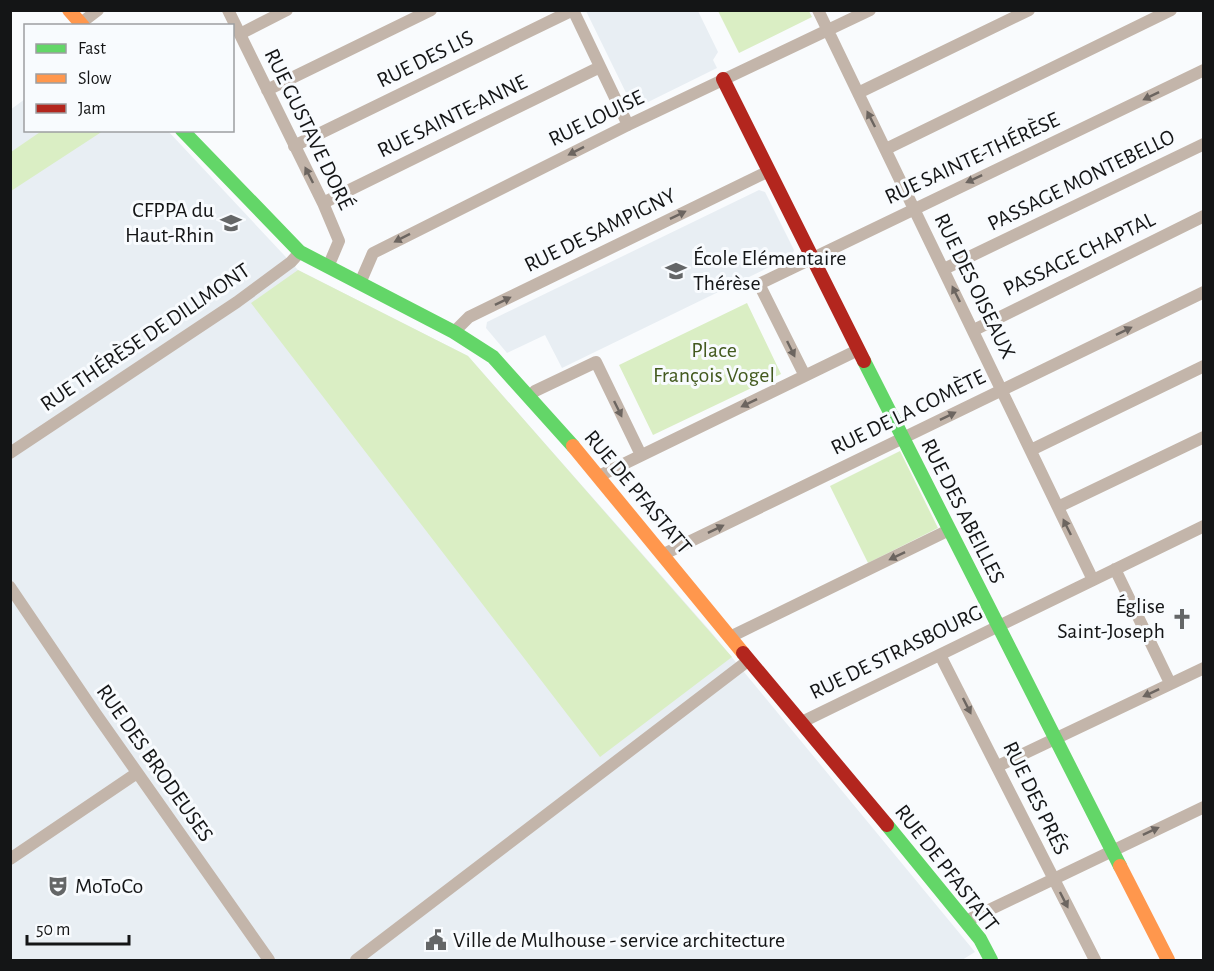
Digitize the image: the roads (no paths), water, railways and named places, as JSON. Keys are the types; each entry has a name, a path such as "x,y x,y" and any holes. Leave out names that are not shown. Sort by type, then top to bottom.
{"street":[{"path":"69,10 82,24 98,10"},
{"name":"RUE GUSTAVE DORÉ","path":"228,10 323,203 339,242 328,267"},
{"path":"240,34 287,10"},
{"path":"267,90 431,10"},
{"name":"RUE DES OISEAUX","path":"818,10 1093,580"},
{"name":"RUE LOUISE","path":"360,283 373,253 628,125 870,10"},
{"path":"858,93 1029,10"},
{"path":"886,149 1171,10"},
{"path":"573,11 628,125"},
{"name":"RUE DES LIS","path":"294,146 573,11"},
{"name":"RUE SAINTE-ANNE","path":"323,203 600,67"},
{"name":"RUE SAINTE-THÉRÈSE","path":"805,376 759,284 914,207 1203,70"},
{"name":"RUE DES ABEILLES","path":"723,79 902,438 1168,960"},
{"name":"RUE DE PFASTATT","path":"184,132 300,252 454,332 493,357 599,476 664,554 966,921 980,939 991,960"},
{"name":"PASSAGE MONTEBELLO","path":"944,269 1203,144"},
{"name":"RUE DE SAMPIGNY","path":"454,332 469,317 769,171"},
{"name":"PASSAGE CHAPTAL","path":"974,330 1203,216"},
{"name":"RUE THÉRÈSE DE DILLMONT","path":"10,453 237,302 291,262 300,252"},
{"name":"RUE DE LA COMÈTE","path":"664,554 1203,292"},
{"path":"599,476 858,350"},
{"path":"530,397 535,391 596,362 641,455"},
{"path":"1030,450 1203,366"},
{"path":"1058,507 1203,437"},
{"name":"RUE DE STRASBOURG","path":"802,722 1203,525"},
{"path":"730,637 949,530"},
{"path":"1115,569 1170,684"},
{"name":"RUE DES BRODEUSES","path":"10,587 269,960"},
{"name":"RUE DES PRÉS","path":"940,655 1095,960"},
{"path":"356,960 749,660"},
{"path":"998,766 1203,668"},
{"path":"10,859 137,773"},
{"path":"966,921 1203,807"}],"place":[{"name":"CFPPA du Haut-Rhin","path":"231,223"},
{"name":"École Elémentaire Thérèse","path":"676,271"},
{"name":"Église Saint-Joseph","path":"1182,619"},
{"name":"MoToCo","path":"58,886"},
{"name":"Ville de Mulhouse - service architecture","path":"436,940"}],"park label":[{"name":"Place François Vogel","path":"714,362"}]}
